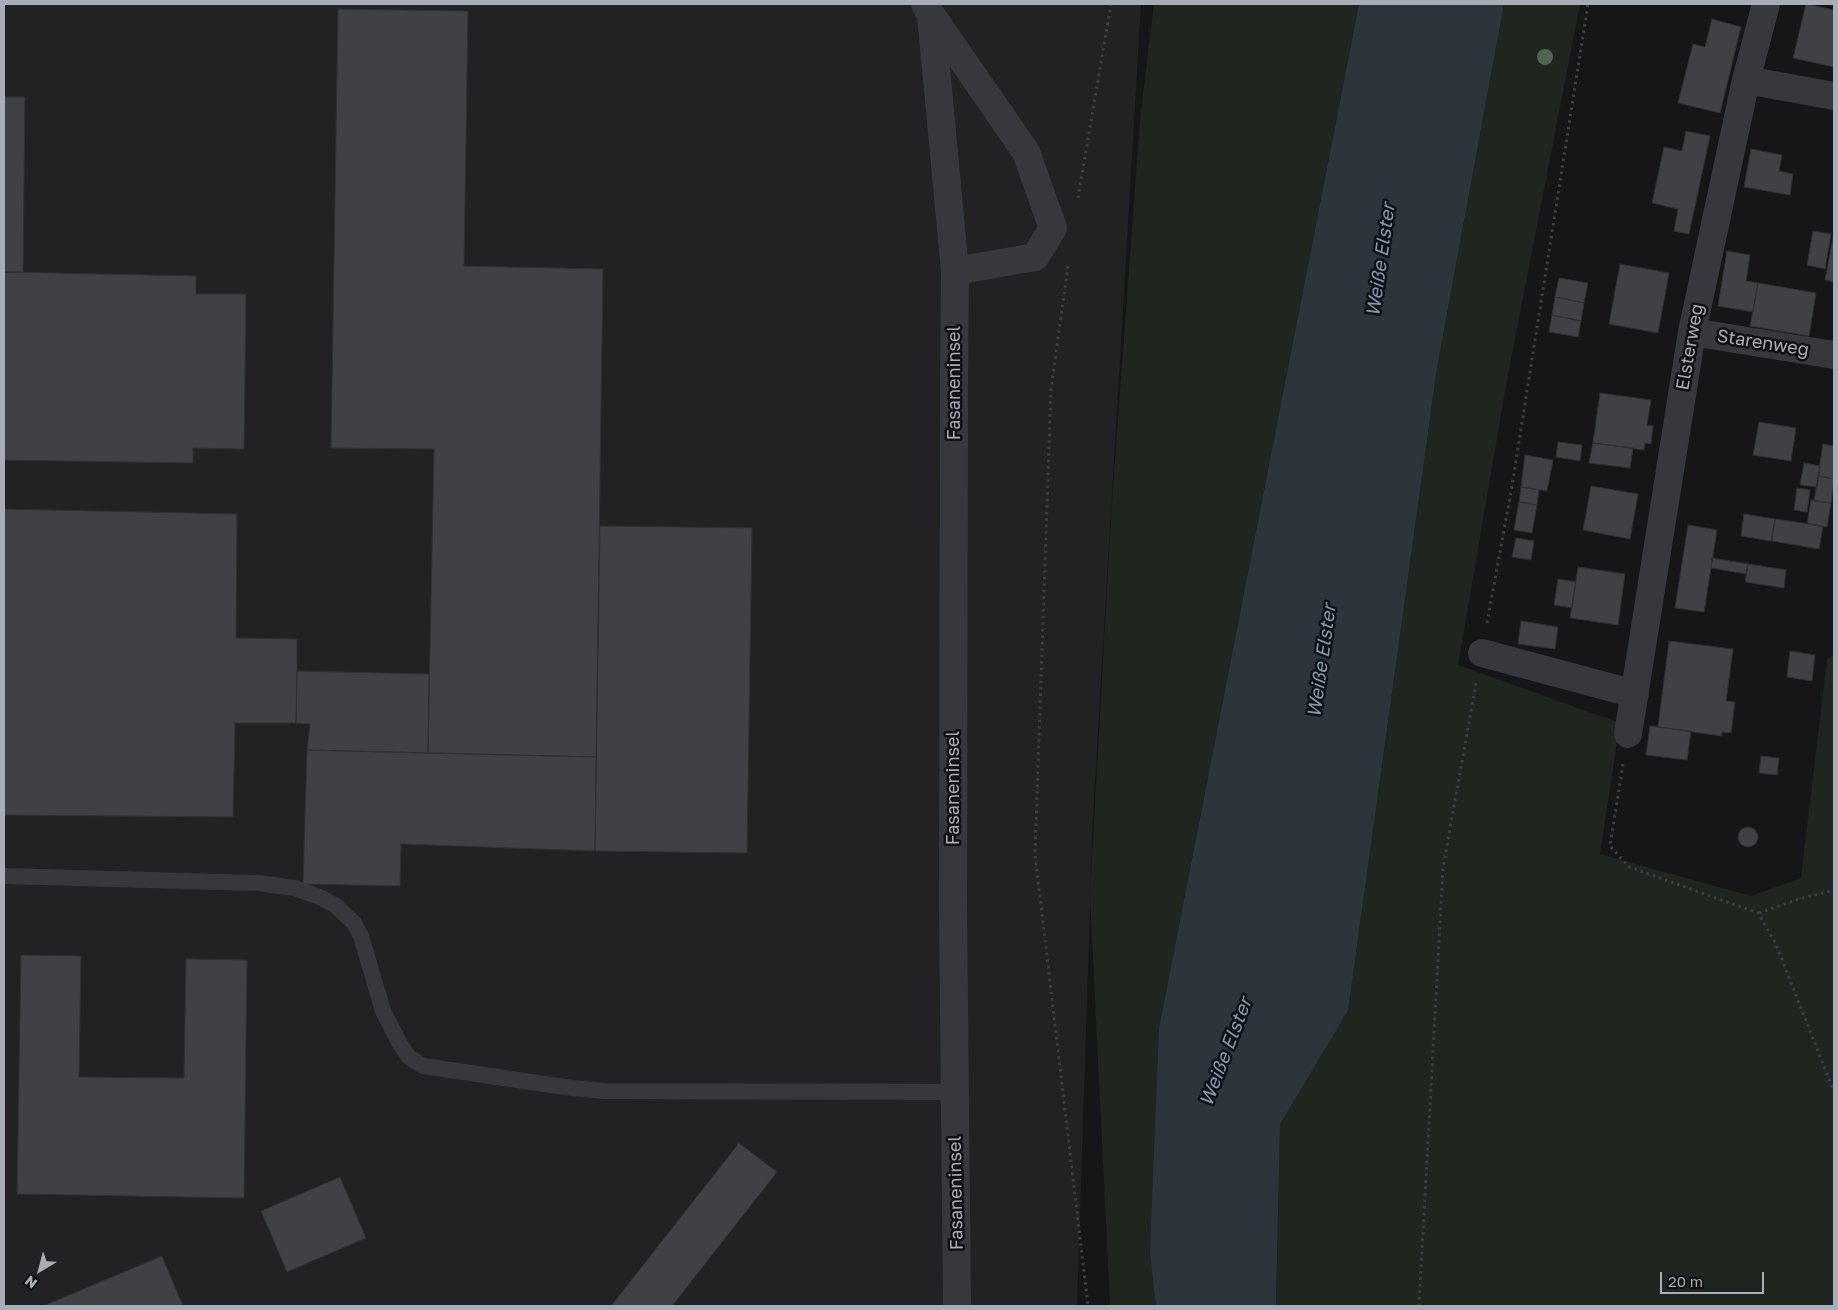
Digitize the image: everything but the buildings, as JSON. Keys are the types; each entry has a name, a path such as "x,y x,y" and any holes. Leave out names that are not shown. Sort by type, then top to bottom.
{"street":[{"name":"Elsterweg","path":"1628,734 1692,332 1746,80 1766,4"},
{"name":"Fasaneninsel","path":"928,9 955,271 953,866 957,1306"},
{"name":"Fasaneninsel","path":"928,9 1026,152 1053,228 1036,257 955,271"},
{"path":"1746,80 1834,96"},
{"name":"Starenweg","path":"1692,332 1834,355"},
{"path":"1482,653 1635,694"}],"lane":[{"path":"4,876 259,883 295,888 322,898 336,906 354,923 361,936 383,1011 400,1044 410,1057 423,1066 604,1091 955,1092"}],"path":[{"path":"1078,200 1111,4"},
{"path":"1069,258 1051,389 1035,854 1088,1306"},
{"path":"1628,734 1610,846 1629,867 1758,913 1799,899 1834,890"},
{"path":"1758,913 1775,942 1834,1092"}],"shaded area":[{"path":"4,4 1141,4 1093,816 1077,1306 4,1306"},
{"path":"1154,4 1359,4 1159,1028 1157,1306 1110,1306 1090,896 1111,516 1140,119"},
{"path":"1504,4 1580,4 1507,380 1458,665 1620,723 1600,854 1751,896 1801,878 1827,659 1834,654 1834,1306 1276,1306 1280,1124 1348,1011 1437,368"}],"water":[{"name":"Weiße Elster","path":"1359,4 1504,4 1437,368 1348,1011 1280,1124 1276,1306 1156,1306 1150,1252 1159,1028"}]}
